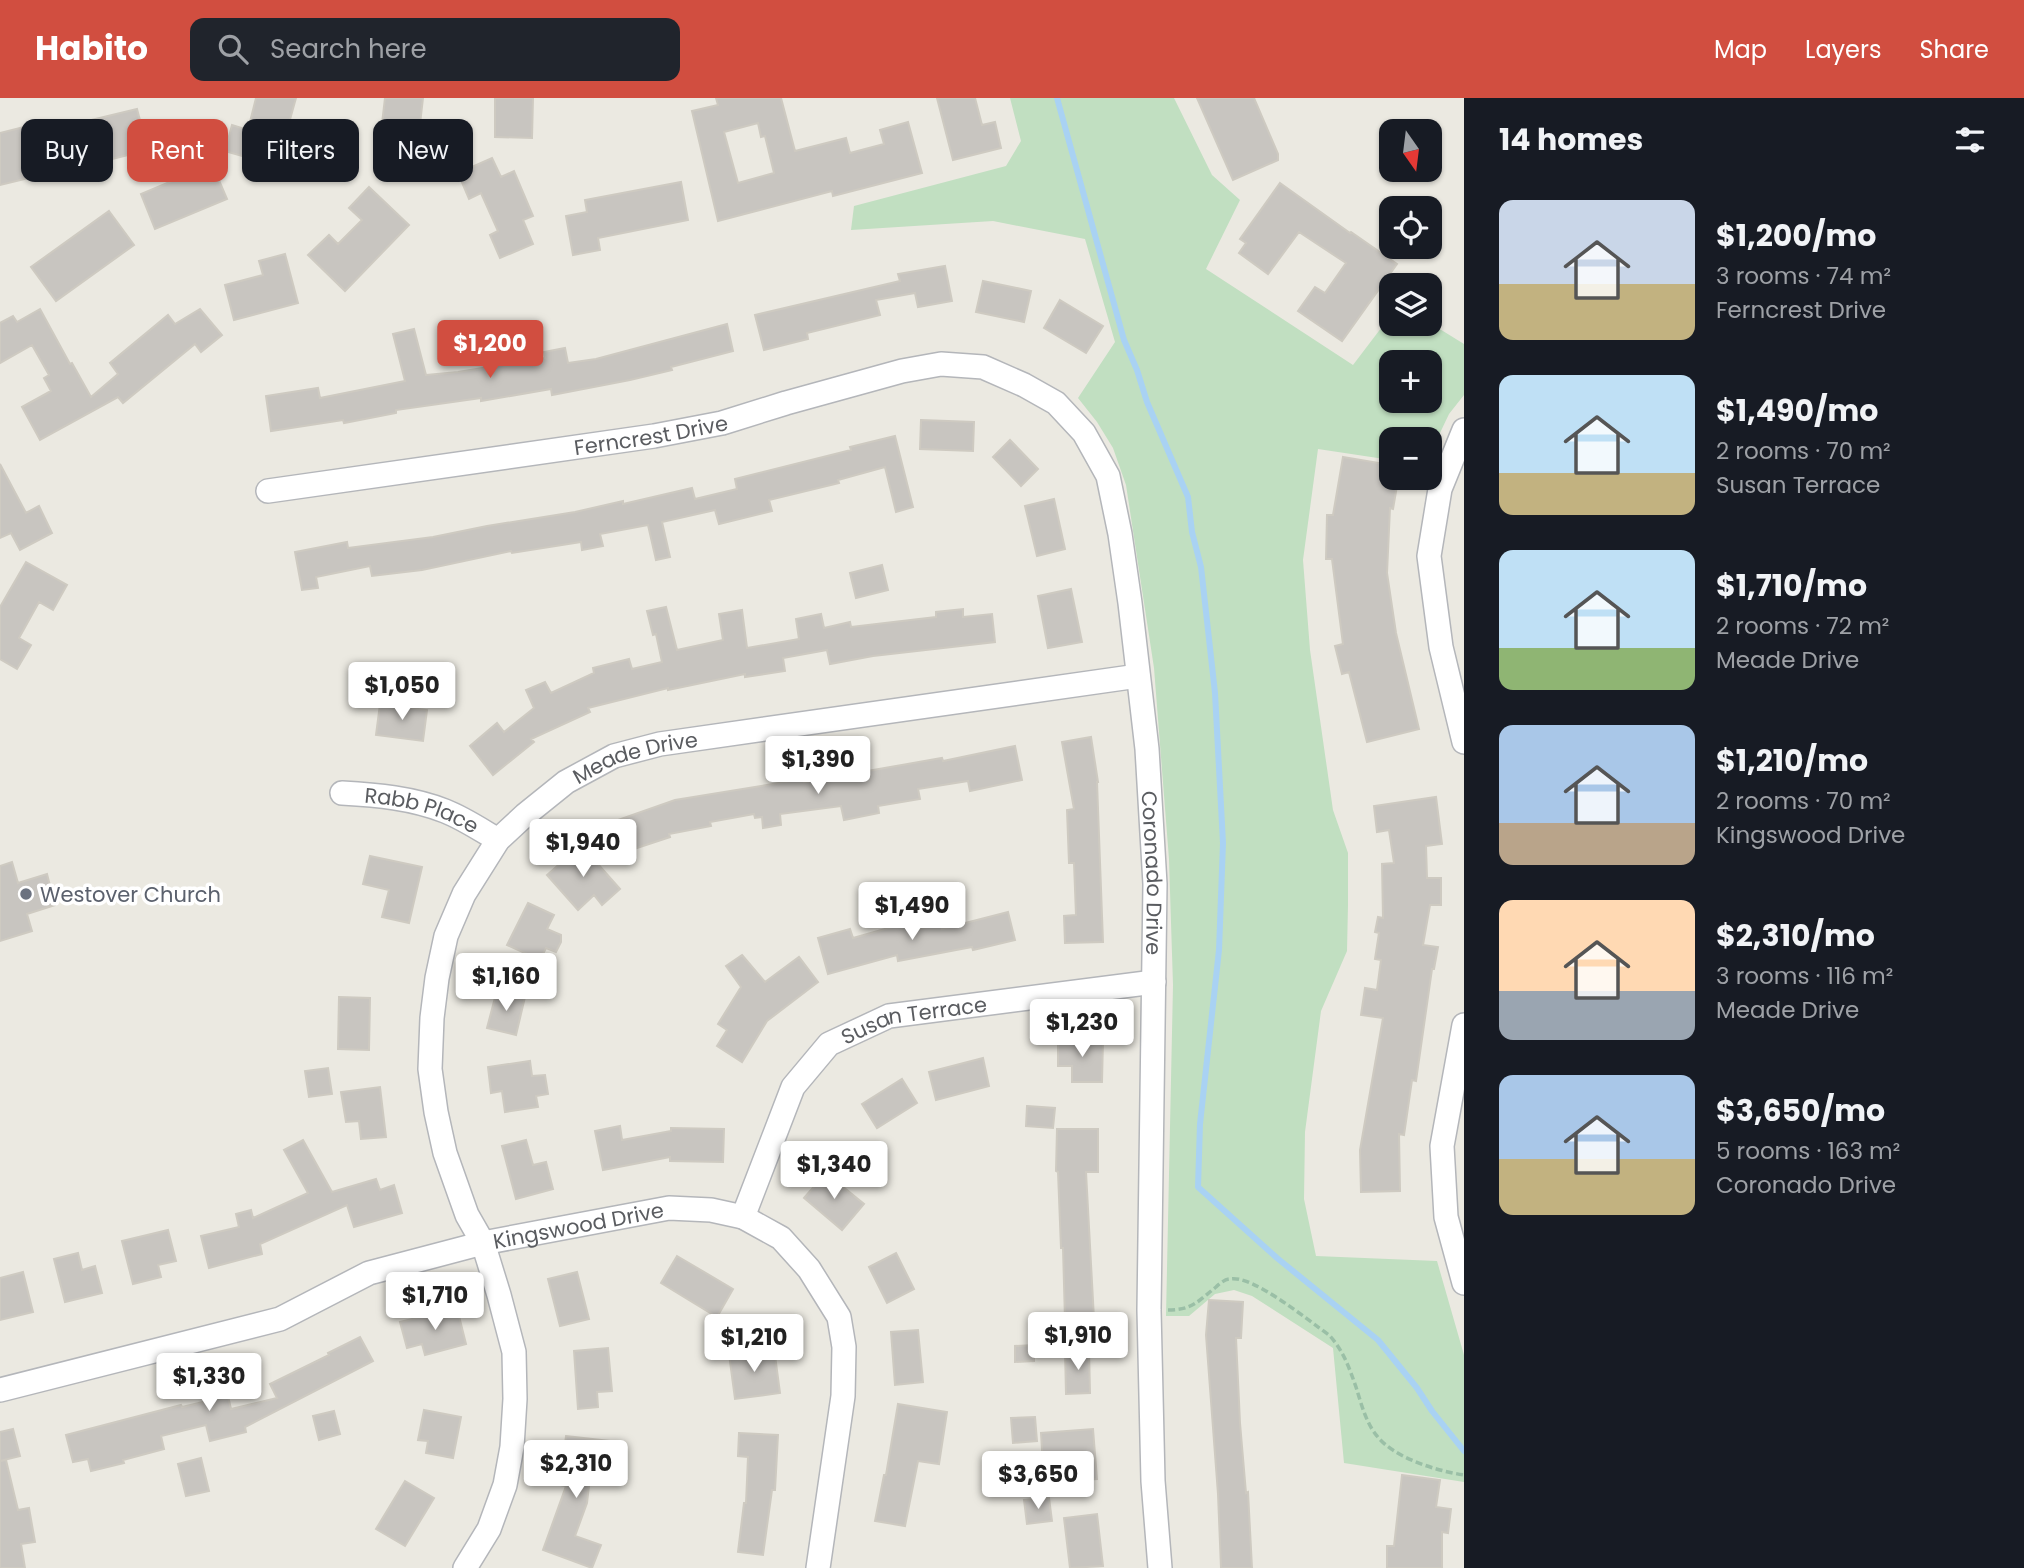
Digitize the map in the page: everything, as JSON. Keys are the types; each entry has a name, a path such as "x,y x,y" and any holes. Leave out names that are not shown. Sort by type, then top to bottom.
{"street":[{"name":"Ferncrest Drive","path":"268,491 654,436 722,423 902,371 940,364 983,367 1024,385"},
{"name":"Coronado Drive","path":"1024,385 1056,403 1084,433 1108,476 1120,534 1147,749 1154,871 1149,1310 1153,1481 1160,1568"},
{"path":"1464,430 1440,489 1429,556 1441,647 1464,742"},
{"name":"Meade Drive","path":"465,1568 489,1529 505,1485 512,1447 514,1352 483,1243 467,1215 445,1153 430,1069 432,1018 446,936 464,894 498,839 566,782 614,756 660,744 1138,676"},
{"name":"Rabb Place","path":"342,793 415,801 446,811 498,839"},
{"name":"Susan Terrace","path":"743,1217 793,1087 830,1044 889,1016 1154,982"},
{"path":"1464,1026 1459,1081 1442,1146 1446,1217 1464,1283"},
{"name":"Kingswood Drive","path":"0,1390 280,1319 369,1273 483,1243 670,1208 711,1210 743,1217 781,1238 809,1269 839,1317 844,1347 843,1395 818,1568"}],"path":[{"path":"1149,1310 1186,1309 1197,1304 1228,1279 1255,1283 1337,1343 1345,1356 1367,1419 1377,1437 1391,1449 1413,1461 1446,1473 1464,1475"}],"green space":[{"path":"1010,98 1174,98 1212,175 1240,200 1206,269 1353,365 1379,331 1379,336 1442,336 1442,330 1464,344 1464,395 1449,414 1442,429 1379,427 1379,458 1318,449 1303,560 1310,650 1333,810 1348,853 1347,951 1321,1011 1305,1132 1304,1199 1316,1256 1437,1261 1464,1355 1464,1482 1344,1463 1333,1348 1252,1296 1234,1290 1215,1294 1189,1316 1166,1316 1173,985 1169,859 1154,668 1126,485 1113,448 1078,398 1115,342 1085,239 993,221 851,230 854,206 1006,166 1021,141"}],"building":[{"path":"256,98 296,98 290,119 251,119"},
{"path":"385,98 423,98 421,119 383,119"},
{"path":"495,98 533,98 532,138 495,137"},
{"path":"716,98 781,98 795,151 846,138 850,153 884,144 880,130 908,122 922,173 833,196 832,191 718,221 692,111 718,105","holes":["758,123 761,137 765,136 774,173 738,183 724,132"]},
{"path":"937,98 975,98 982,125 995,122 1001,148 953,160"},
{"path":"1197,98 1254,98 1278,154 1278,160 1233,180"},
{"path":"137,109 140,119 127,119 127,155 113,159 113,119 95,119"},
{"path":"232,125 242,128 242,156 228,152"},
{"path":"21,128 21,180 0,185 0,133"},
{"path":"492,158 501,177 514,171 533,216 523,220 533,244 500,258 490,235 498,231 481,193 469,199 462,182 473,182 473,166"},
{"path":"169,182 220,182 227,199 155,229 141,194"},
{"path":"681,182 688,220 598,238 600,250 573,255 566,216 587,212 585,200"},
{"path":"1280,183 1379,251 1379,259 1390,259 1397,264 1391,273 1379,273 1379,289 1342,341 1298,311 1315,287 1325,293 1346,263 1299,232 1268,274 1239,253 1246,243 1240,239"},
{"path":"369,187 409,225 345,291 308,255 329,235 338,244 362,220 349,208"},
{"path":"109,211 134,245 56,301 31,267"},
{"path":"285,254 298,303 234,320 225,285 263,275 259,261"},
{"path":"945,266 952,301 918,307 915,293 876,300 880,315 807,333 808,339 764,350 755,315 900,281 898,274"},
{"path":"983,281 1031,291 1024,322 976,312"},
{"path":"1060,300 1103,326 1086,353 1044,328"},
{"path":"40,309 91,397 118,374 110,363 168,315 175,324 200,309 222,335 201,352 195,344 123,403 118,397 40,440 22,407 51,391 44,378 49,375 32,345 0,363 0,323 13,316 17,322"},
{"path":"727,324 733,351 630,380 552,395 551,389 481,401 481,398 396,410 396,413 344,423 343,420 271,431 266,396 318,388 320,398 405,381 393,334 414,329 426,375 545,358 544,352 565,348 568,363 596,359"},
{"path":"921,420 974,422 973,451 920,449"},
{"path":"895,436 913,507 896,512 885,467 838,480 839,483 769,500 772,511 719,524 715,510 662,522 670,557 656,560 648,525 600,534 603,546 582,550 581,542 512,553 511,551 422,570 372,576 370,566 316,577 318,588 302,590 295,552 347,542 348,548 433,537 623,501 623,504 692,488 695,499 737,489 735,479 851,450 850,447"},
{"path":"1010,440 1038,469 1021,486 993,457"},
{"path":"1343,457 1379,463 1379,490 1396,490 1393,509 1390,508 1387,573 1396,633 1419,729 1367,742 1349,672 1342,674 1335,646 1343,644 1332,559 1326,559 1327,515 1333,515"},
{"path":"0,464 26,513 39,506 52,533 20,550 11,533 0,538"},
{"path":"1054,499 1065,549 1037,556 1025,506"},
{"path":"26,562 67,585 53,610 39,602 19,638 31,645 17,669 0,659 0,607"},
{"path":"882,565 888,590 856,598 850,573"},
{"path":"1071,589 1082,642 1048,648 1038,596"},
{"path":"666,607 677,650 723,640 719,614 742,610 747,648 799,639 796,619 821,614 824,628 850,622 851,627 936,617 936,612 963,609 963,617 992,614 995,642 873,656 830,664 827,650 783,658 785,671 745,677 745,674 668,688 588,708 590,712 531,739 534,742 493,775 470,746 497,723 504,732 534,708 526,690 545,682 551,693 594,673 593,668 629,659 632,669 662,662 656,634 653,635 647,611"},
{"path":"380,704 427,710 423,741 376,735"},
{"path":"1091,737 1098,782 1103,942 1065,943 1064,916 1076,915 1074,863 1069,863 1067,810 1074,809 1062,742"},
{"path":"1015,746 1022,780 970,791 968,781 918,789 920,799 878,806 879,813 844,820 841,806 780,814 781,825 763,828 762,817 755,818 754,814 710,822 711,826 669,834 670,837 622,853 612,822 675,800 803,779 804,782 942,758 943,761"},
{"path":"1436,797 1442,844 1426,846 1427,878 1441,878 1441,905 1430,905 1423,945 1438,947 1432,969 1416,1081 1412,1080 1404,1135 1399,1134 1400,1191 1361,1192 1360,1150 1383,1018 1361,1015 1365,988 1377,990 1381,960 1375,959 1379,933 1375,932 1378,917 1383,918 1382,864 1394,863 1389,830 1377,832 1374,806"},
{"path":"581,845 620,889 602,905 594,895 578,910 547,875"},
{"path":"370,856 422,867 409,923 382,917 389,890 363,884"},
{"name":"Westover Church","path":"12,862 18,883 47,874 55,905 27,914 32,931 0,941 0,866"},
{"path":"528,903 554,915 547,929 561,935 556,952 546,948 540,960 507,945"},
{"path":"1008,912 1015,940 973,950 972,947 898,961 897,955 828,974 818,938 850,929 853,938 892,927 891,923 913,919 915,930 942,924 942,929"},
{"path":"742,955 765,982 799,957 818,982 767,1021 742,1062 717,1046 727,1030 718,1024 741,987 726,966"},
{"path":"497,990 525,997 516,1035 487,1028"},
{"path":"339,997 370,998 369,1050 338,1049"},
{"path":"1058,1040 1103,1040 1102,1082 1072,1082 1072,1066 1058,1066"},
{"path":"983,1058 989,1086 936,1100 929,1072"},
{"path":"530,1061 532,1076 545,1075 548,1094 536,1096 538,1107 505,1112 502,1091 491,1093 488,1067"},
{"path":"328,1068 332,1094 309,1097 305,1071"},
{"path":"902,1079 917,1103 877,1128 862,1104"},
{"path":"380,1087 386,1137 361,1139 359,1121 346,1122 341,1092"},
{"path":"1027,1106 1055,1108 1053,1128 1026,1126"},
{"path":"620,1126 622,1140 671,1131 671,1128 724,1129 723,1162 670,1161 670,1157 603,1170 595,1131"},
{"path":"1057,1129 1098,1129 1098,1172 1086,1172 1094,1319 1065,1320 1063,1248 1056,1171"},
{"path":"303,1140 332,1192 376,1179 380,1190 394,1185 402,1213 354,1227 347,1205 260,1244 262,1254 209,1268 201,1236 239,1227 236,1214 251,1210 253,1218 308,1193 284,1150"},
{"path":"526,1140 533,1165 546,1162 553,1189 516,1199 502,1146"},
{"path":"826,1173 864,1204 842,1230 804,1198"},
{"path":"168,1230 176,1261 158,1265 161,1277 133,1284 122,1241"},
{"path":"78,1253 82,1270 95,1266 102,1293 65,1302 54,1259"},
{"path":"896,1253 914,1289 887,1303 869,1267"},
{"path":"677,1256 733,1289 717,1317 661,1283"},
{"path":"23,1272 33,1312 0,1320 0,1278"},
{"path":"577,1272 589,1319 560,1326 548,1279"},
{"path":"1209,1300 1243,1302 1241,1338 1236,1338 1252,1568 1221,1568 1206,1335"},
{"path":"457,1308 466,1344 425,1355 422,1344 407,1348 400,1322"},
{"path":"918,1330 923,1382 895,1385 891,1332"},
{"path":"360,1337 373,1361 245,1427 246,1432 210,1441 206,1425 161,1436 164,1449 123,1460 124,1463 91,1471 88,1459 73,1462 66,1435 181,1405 182,1407 228,1396 231,1409 277,1398 270,1384"},
{"path":"1034,1345 1034,1361 1015,1362 1015,1346"},
{"path":"608,1348 612,1391 597,1392 598,1407 578,1409 574,1351"},
{"path":"774,1348 780,1393 735,1399 729,1354"},
{"path":"1089,1349 1090,1393 1066,1394 1065,1350"},
{"path":"898,1404 947,1412 939,1464 918,1461 905,1526 875,1521"},
{"path":"424,1410 461,1417 453,1458 426,1453 428,1441 418,1440"},
{"path":"334,1411 340,1434 319,1440 313,1416"},
{"path":"1035,1417 1037,1441 1013,1443 1011,1418"},
{"path":"13,1429 20,1456 0,1461 0,1432"},
{"path":"1093,1429 1097,1479 1067,1481 1066,1466 1043,1467 1041,1433"},
{"path":"739,1433 778,1435 775,1490 772,1490 763,1555 738,1552 746,1503 748,1457 738,1456"},
{"path":"566,1436 609,1441 605,1470 591,1469 587,1503 575,1536 601,1545 592,1568 543,1550 566,1486 560,1485"},
{"path":"201,1458 209,1491 186,1496 178,1464"},
{"path":"6,1460 18,1510 29,1508 35,1542 21,1544 25,1568 0,1568 0,1461"},
{"path":"1402,1475 1440,1480 1436,1507 1451,1509 1448,1533 1442,1532 1442,1568 1387,1568 1387,1546 1394,1546"},
{"path":"405,1481 434,1498 405,1546 376,1529"},
{"path":"1049,1498 1052,1521 1027,1524 1024,1500"},
{"path":"1097,1514 1103,1566 1070,1568 1064,1518"}],"waterway":[{"path":"1057,98 1124,340 1147,402 1188,497 1192,532 1201,567 1215,693 1223,843 1219,950 1200,1124 1198,1187 1277,1258 1378,1340 1464,1451"}],"place":[{"name":"Westover Church","path":"26,894"}]}
